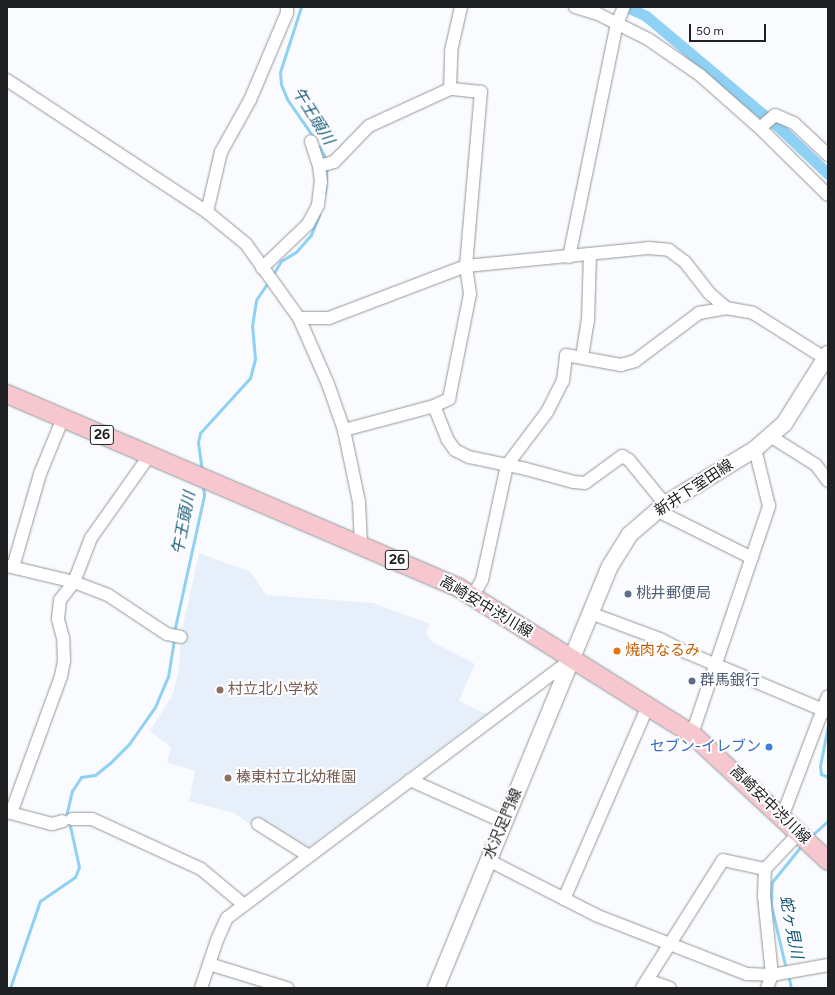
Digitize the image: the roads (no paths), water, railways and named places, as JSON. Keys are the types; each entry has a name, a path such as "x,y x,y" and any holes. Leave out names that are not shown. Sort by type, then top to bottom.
{"main road":[{"name":"新井下室田線","path":"572,660 610,566 629,535 661,508 755,449 784,424 827,357"},
{"name":"高崎安中渋川線","path":"7,394 149,456 361,544 459,588 692,734 782,816 828,861"},
{"name":"水沢足門線","path":"436,988 572,660"}],"street":[{"path":"207,212 221,152 250,100 287,13 287,7"},
{"path":"450,89 451,51 461,7"},
{"path":"575,7 598,14 648,39 700,76 760,128 828,195"},
{"path":"569,257 617,24 624,7"},
{"path":"7,80 207,212 246,244 299,318 328,384 344,430 359,502 361,544"},
{"path":"319,166 334,162 369,126 450,89 481,92 466,266 470,294 449,399 434,406 344,430"},
{"path":"760,128 775,115 794,123 828,154"},
{"path":"264,270 308,224 318,205 319,166 311,141"},
{"path":"299,318 329,318 466,266 590,255 648,248 669,250 685,262 709,293 726,308"},
{"path":"582,357 588,321 590,255"},
{"path":"473,596 482,580 507,465 547,412 563,381 566,355 621,366 635,361 699,313 726,308 753,313 827,357"},
{"path":"434,406 447,439 454,450 469,458 507,465 574,482 584,483 622,456 629,460 661,508 752,558"},
{"path":"63,418 40,474 10,566 74,582 108,595 166,634 181,637"},
{"path":"770,436 816,466 828,481"},
{"path":"692,734 769,506 755,449"},
{"path":"149,456 91,538 74,582 60,600 58,619 63,638 64,661 61,676 9,812 52,824 68,820 92,819 201,869 244,905"},
{"path":"590,613 660,639 716,665 825,710"},
{"path":"201,988 227,918 572,660"},
{"path":"782,816 825,710 828,696"},
{"path":"564,899 648,706"},
{"path":"410,780 504,822"},
{"path":"258,824 308,856"},
{"path":"768,988 772,975 764,896 765,869 799,833"},
{"path":"488,860 598,916 747,974 772,975 828,965"},
{"path":"670,988 644,984 668,944 723,860 765,869"},
{"path":"209,964 287,988"}],"waterway":[{"name":"午王頭川","path":"301,7 280,72 281,84 287,99 314,138"},
{"path":"627,7 646,16 783,131 828,174"},
{"name":"午王頭川","path":"319,146 327,161"},
{"name":"午王頭川","path":"325,192 327,166"},
{"name":"午王頭川","path":"272,276 281,261 296,252 311,235 319,215"},
{"name":"午王頭川","path":"202,471 198,442 200,433 250,378 255,359 252,326 256,300 268,282"},
{"name":"午王頭川","path":"174,632 204,495 203,485"},
{"name":"午王頭川","path":"10,988 40,901 75,877 79,867 67,812 72,791 81,777 95,775 110,763 129,744 155,707 168,677 174,638"},
{"name":"蛇ヶ見川","path":"828,725 820,766 821,774 828,777"},
{"name":"蛇ヶ見川","path":"810,837 828,821"},
{"name":"蛇ヶ見川","path":"786,969 771,905 772,882 802,845"},
{"name":"蛇ヶ見川","path":"788,974 791,988"}],"place":[{"name":"桃井郵便局","path":"628,594"},
{"name":"焼肉なるみ","path":"617,651"},
{"name":"群馬銀行","path":"692,681"},
{"name":"村立北小学校","path":"220,690"},
{"name":"セブン-イレブン","path":"769,747"},
{"name":"榛東村立北幼稚園","path":"228,778"}]}
